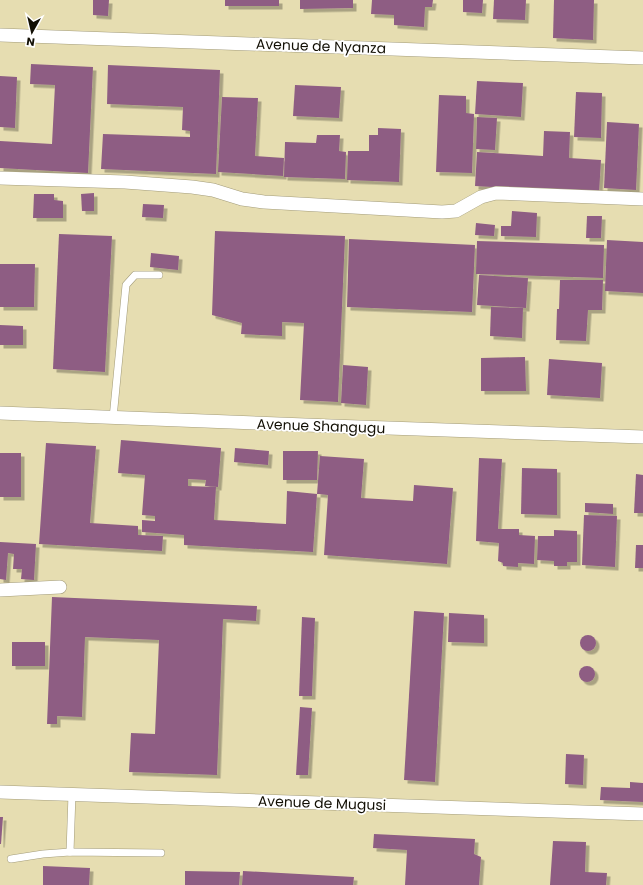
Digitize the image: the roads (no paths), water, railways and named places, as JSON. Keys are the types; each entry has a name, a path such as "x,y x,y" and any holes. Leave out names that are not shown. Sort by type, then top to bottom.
{"street":[{"name":"Avenue de Nyanza","path":"0,35 643,58"},
{"path":"0,178 125,182 192,187 214,190 242,199 264,202 442,212 456,211 481,197 496,193 643,199"},
{"name":"Avenue Shangugu","path":"0,413 643,437"},
{"path":"0,590 60,587"},
{"name":"Avenue de Mugusi","path":"0,792 643,814"}],"lane":[{"path":"113,418 126,285 135,275 159,275"},
{"path":"70,852 72,794"},
{"path":"11,859 42,854 70,852 161,853"}]}
